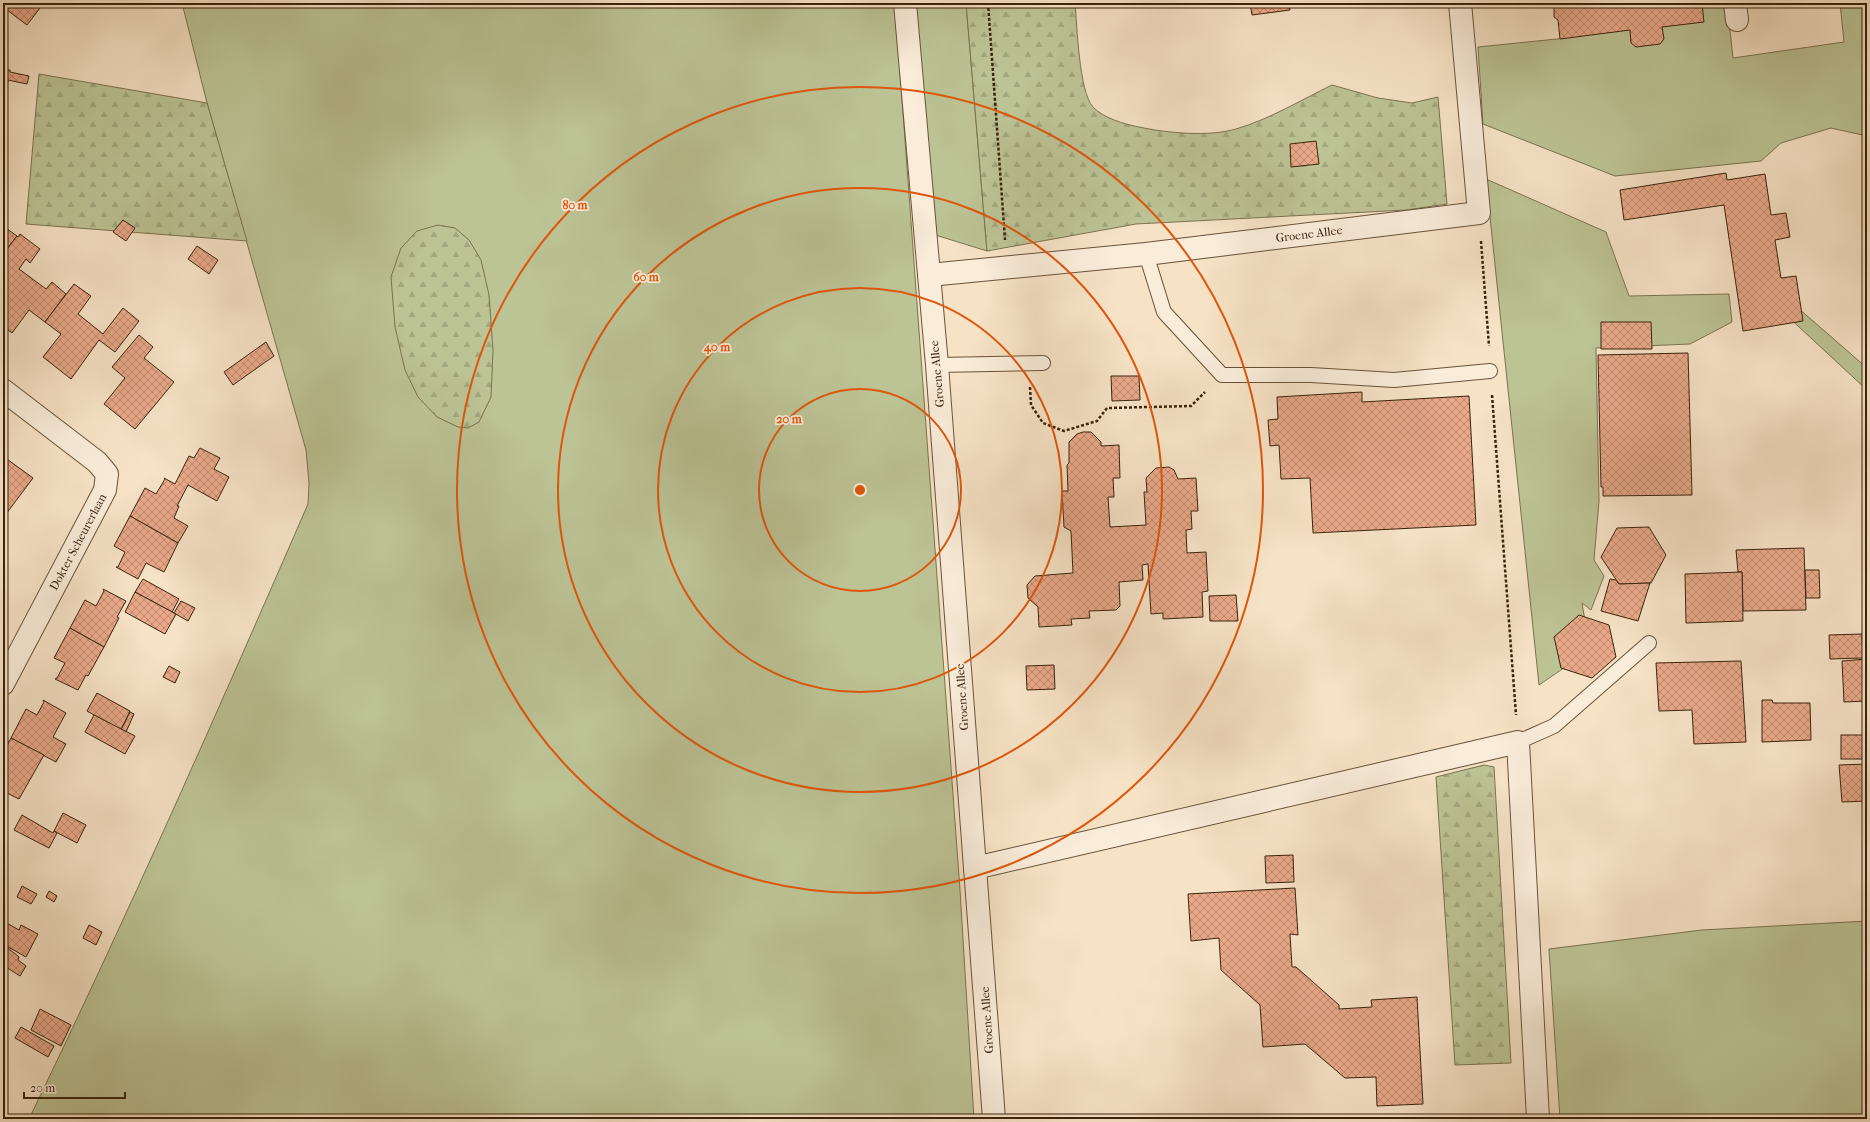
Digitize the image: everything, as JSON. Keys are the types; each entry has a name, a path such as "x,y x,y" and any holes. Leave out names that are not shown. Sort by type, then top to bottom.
{"street":[{"name":"Groene Allee","path":"905,3 937,364 994,1119"},
{"path":"1460,3 1479,213"},
{"name":"Groene Allee","path":"929,275 1146,254 1479,213"},
{"name":"Dokter Scheurerlaan","path":"3,390 97,462 107,474 105,490 3,684"},
{"path":"975,868 1518,742 1538,1119 1531,1119"}],"lane":[{"path":"1146,254 1164,312 1222,375 1311,375 1394,380 1490,371"},
{"path":"937,364 1043,363"},
{"path":"1518,742 1554,726 1649,643"}],"path":[{"path":"988,3 1007,268"},
{"path":"1479,213 1515,703"},
{"path":"1029,363 1031,405 1043,423 1064,431 1097,421 1107,408 1192,406 1222,375"}],"green space":[{"path":"182,3 895,3 960,890 974,1119 29,1119 172,813 308,504 309,483 306,450 207,103"},
{"path":"915,3 966,3 987,251 929,233"},
{"path":"966,3 1075,3 1082,73 1088,99 1093,107 1102,114 1120,122 1139,127 1188,133 1213,133 1236,129 1249,125 1285,109 1332,85 1378,98 1412,103 1438,97 1447,204 1406,210 1136,224 987,251"},
{"path":"1697,3 1727,3 1733,58 1844,42 1840,3 1867,3 1867,136 1831,128 1781,143 1761,161 1615,176 1483,124 1478,47 1557,39 1697,19"},
{"path":"39,74 207,103 247,241 26,224"},
{"path":"1486,179 1606,232 1629,296 1729,294 1732,322 1690,344 1596,348 1599,501 1594,560 1604,576 1591,610 1582,603 1590,650 1539,685"},
{"path":"438,225 455,228 469,240 481,260 489,295 493,350 491,397 479,422 468,428 458,427 437,417 418,397 405,370 395,327 391,277 401,248 417,231"},
{"path":"1782,294 1867,368 1867,390 1785,314"},
{"path":"1484,765 1494,767 1511,1063 1455,1065 1436,777"},
{"path":"1867,921 1867,1119 1560,1119 1549,949 1702,930"}],"building":[{"path":"3,3 32,3 40,8 27,25 3,7"},
{"path":"1250,3 1289,3 1290,10 1252,15"},
{"path":"1556,3 1702,3 1704,22 1662,27 1664,39 1660,44 1636,47 1631,43 1630,30 1560,39 1558,20 1554,17"},
{"path":"3,69 29,76 27,84 8,80 6,96 3,96"},
{"path":"1316,141 1319,164 1291,167 1290,144"},
{"path":"1726,173 1727,180 1765,174 1771,215 1786,213 1790,237 1775,240 1781,278 1796,276 1803,321 1743,331 1724,205 1624,220 1620,190"},
{"path":"123,220 135,228 126,241 113,232"},
{"path":"3,226 17,236 3,254"},
{"path":"20,234 40,249 30,263 26,259 19,269 46,289 52,282 66,294 45,322 29,310 12,333 3,326 3,254"},
{"path":"197,246 218,260 209,274 188,259"},
{"path":"74,284 91,296 78,314 103,334 123,308 139,321 115,352 99,340 71,379 43,357 61,334 45,322"},
{"path":"1601,322 1651,322 1652,349 1601,349"},
{"path":"139,335 153,347 144,358 174,382 135,429 104,404 125,378 112,367"},
{"path":"266,342 274,356 233,385 224,372"},
{"path":"1688,353 1692,495 1603,496 1603,487 1601,487 1598,355"},
{"path":"1111,376 1139,376 1140,400 1112,401"},
{"path":"1362,392 1362,402 1469,396 1476,525 1313,533 1310,478 1281,479 1279,445 1270,446 1268,420 1278,419 1277,397"},
{"path":"1091,432 1101,442 1101,446 1119,445 1120,478 1113,478 1114,497 1108,497 1110,527 1146,525 1144,492 1147,492 1146,478 1156,468 1169,467 1174,470 1178,479 1196,478 1198,511 1191,511 1192,529 1186,530 1187,553 1206,552 1208,591 1202,592 1203,617 1163,619 1163,613 1151,614 1148,564 1142,565 1143,580 1119,582 1120,606 1116,610 1089,611 1090,618 1071,619 1072,625 1039,627 1038,607 1028,598 1027,585 1035,576 1073,573 1071,531 1064,527 1062,491 1068,491 1067,465 1069,463 1069,442 1077,434"},
{"path":"200,448 220,458 214,469 229,477 217,501 188,485 177,506 179,506 174,518 188,526 178,543 130,516 145,488 156,494 165,479 164,478 175,484 189,456 194,458"},
{"path":"4,457 33,478 3,518 3,458"},
{"path":"130,516 178,543 164,572 146,563 138,579 116,567 118,567 125,552 114,546"},
{"path":"1649,527 1666,555 1651,583 1619,584 1601,557 1617,528"},
{"path":"1804,548 1806,610 1743,611 1742,572 1738,572 1736,550"},
{"path":"1805,570 1819,570 1820,598 1806,598"},
{"path":"1742,572 1743,621 1686,623 1685,574"},
{"path":"143,579 179,599 172,612 135,592"},
{"path":"1610,579 1616,580 1619,584 1650,583 1638,621 1601,611"},
{"path":"103,589 126,601 117,617 119,618 104,647 70,628 85,600 96,606 104,591"},
{"path":"135,592 176,614 165,634 125,612"},
{"path":"1236,595 1238,621 1210,621 1209,596"},
{"path":"181,601 195,608 188,621 174,613"},
{"path":"1579,615 1609,625 1616,657 1592,678 1561,668 1554,637"},
{"path":"70,628 104,647 88,676 86,675 78,690 55,679 65,663 54,658"},
{"path":"1862,634 1863,658 1830,659 1829,635"},
{"path":"1867,659 1867,701 1844,702 1842,661"},
{"path":"1741,661 1746,742 1694,744 1692,710 1659,711 1656,663"},
{"path":"1054,665 1055,689 1027,690 1026,666"},
{"path":"169,666 180,672 175,683 163,677"},
{"path":"97,693 130,711 121,730 87,711"},
{"path":"43,700 66,713 53,737 66,744 56,762 11,738 26,709 37,715 44,702"},
{"path":"1762,700 1772,700 1773,703 1810,703 1811,740 1762,742"},
{"path":"130,712 134,714 126,732 121,730"},
{"path":"94,715 135,736 125,754 85,732"},
{"path":"1841,735 1867,735 1867,759 1841,759"},
{"path":"11,738 44,755 19,799 3,791 3,779 6,774 3,773 3,752"},
{"path":"1867,764 1867,801 1842,802 1839,765"},
{"path":"63,813 86,825 77,843 54,831"},
{"path":"22,815 53,833 54,831 57,833 49,848 14,830"},
{"path":"3,819 7,822 4,831 6,832 3,837"},
{"path":"1293,855 1294,882 1266,883 1265,856"},
{"path":"22,886 37,894 31,904 17,897"},
{"path":"1295,888 1298,935 1290,934 1292,967 1296,967 1339,1005 1339,1009 1372,1007 1371,1000 1417,997 1423,1104 1377,1106 1376,1077 1345,1078 1305,1044 1263,1047 1260,1005 1221,970 1219,938 1191,941 1188,894"},
{"path":"49,891 57,896 54,902 46,897"},
{"path":"3,921 19,930 21,925 38,934 26,957 3,944"},
{"path":"89,925 102,932 96,945 83,938"},
{"path":"3,944 19,957 18,960 26,966 20,976 6,967 5,970 3,968"},
{"path":"40,1009 71,1025 61,1046 31,1030"},
{"path":"21,1027 54,1046 48,1057 15,1038"},
{"path":"1166,1116 1166,1119 1133,1119"}]}
